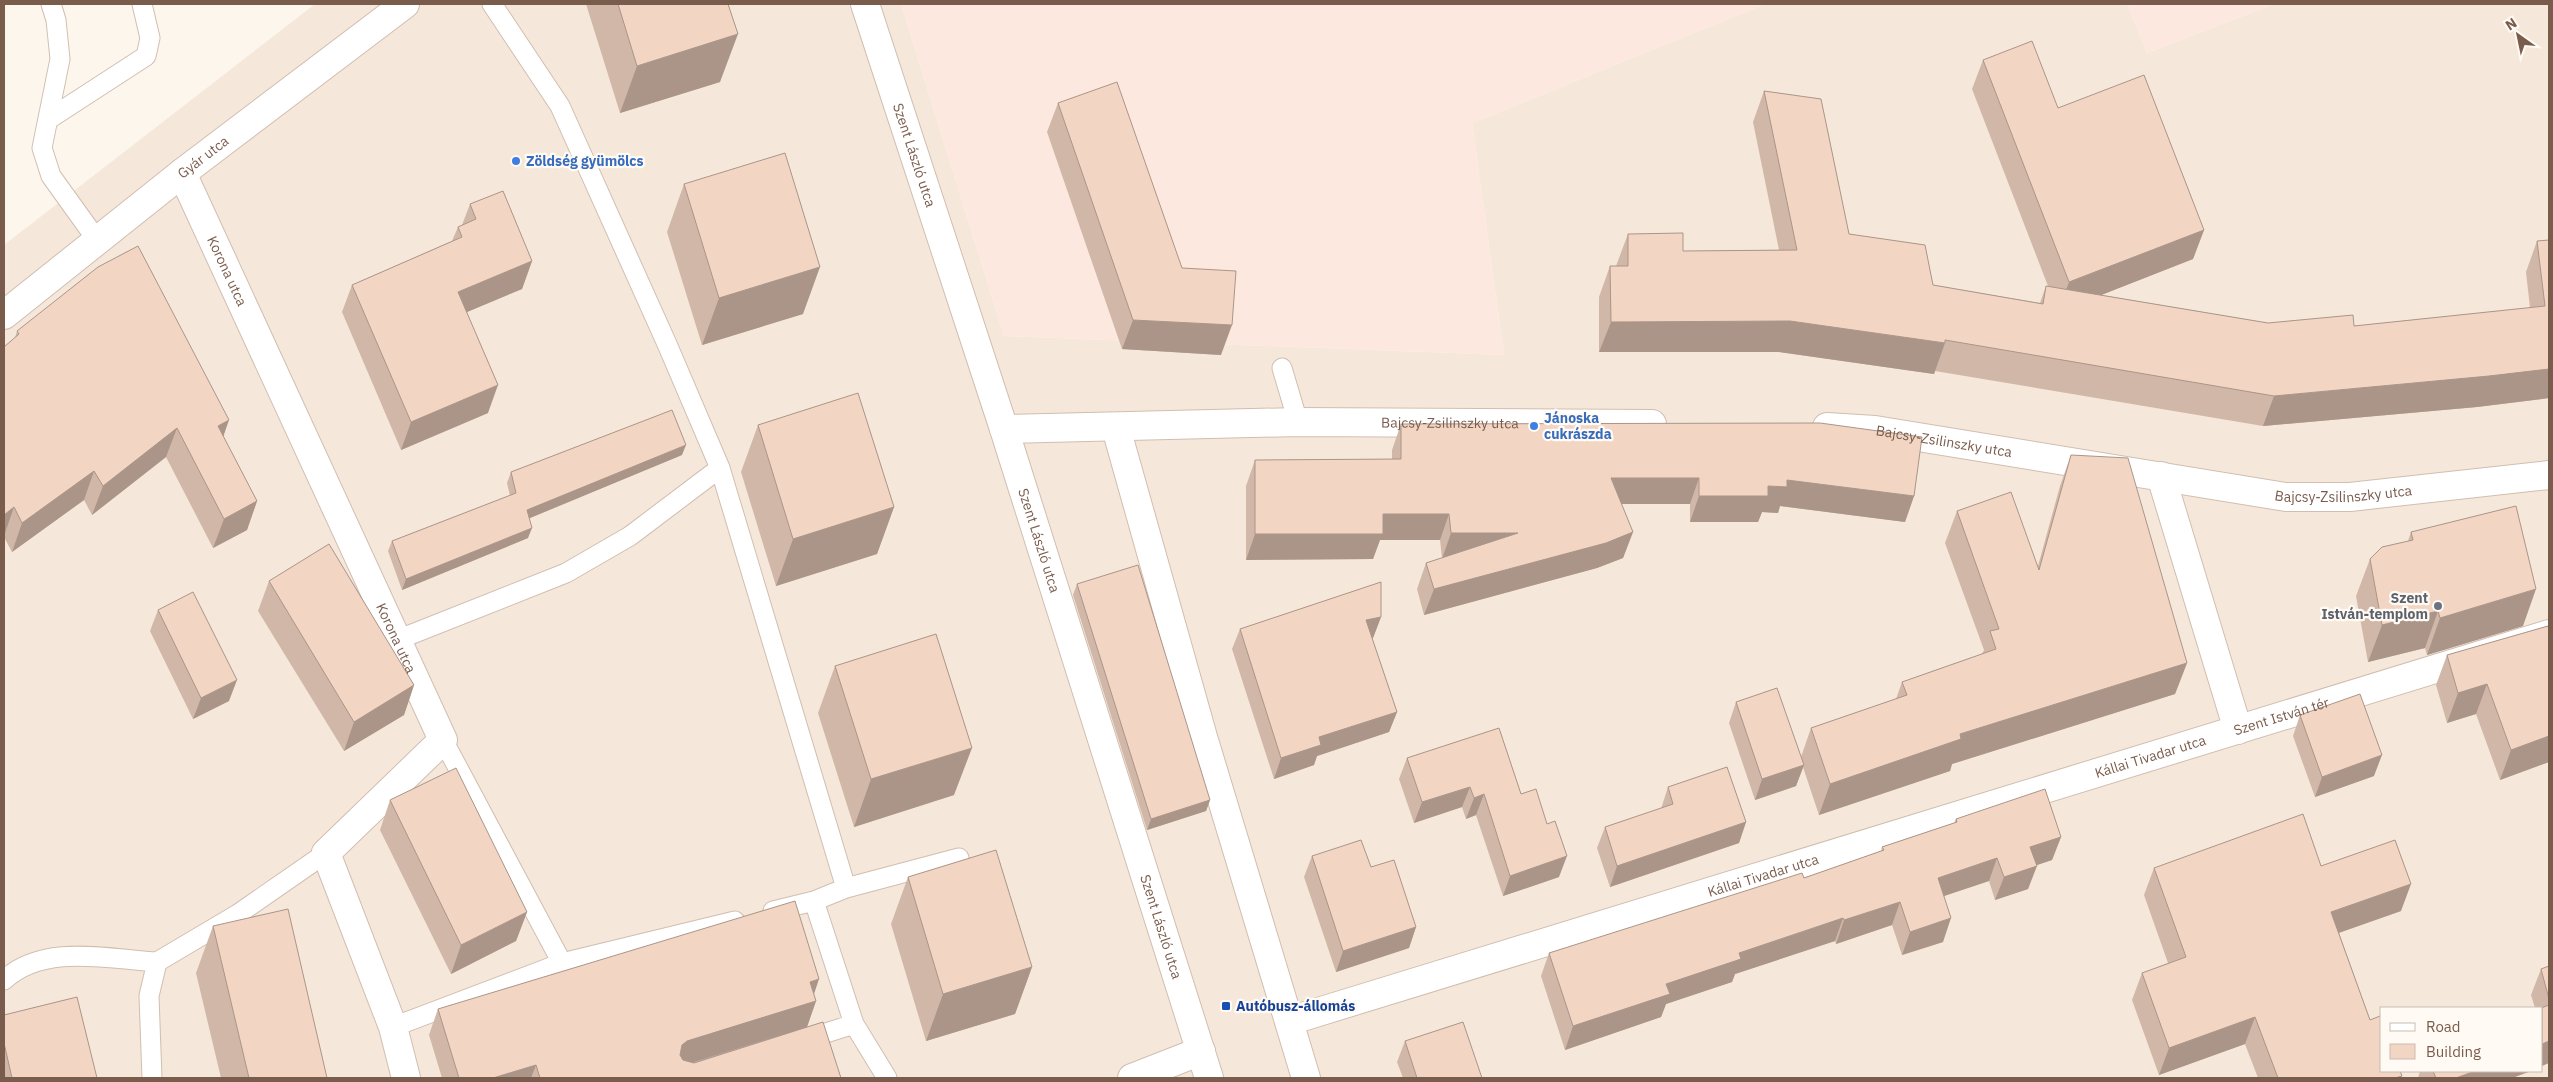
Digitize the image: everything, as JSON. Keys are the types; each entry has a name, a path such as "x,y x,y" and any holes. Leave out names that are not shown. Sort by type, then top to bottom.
{"street":[{"name":"Gyár utca","path":"4,315 182,173 405,4"},
{"name":"Szent László utca","path":"865,4 1004,429 1209,1078"},
{"name":"Korona utca","path":"182,173 443,740"},
{"name":"Bajcsy-Zsilinszky utca","path":"1004,429 1116,428 1298,422 1680,424"},
{"name":"Bajcsy-Zsilinszky utca","path":"1798,425 1875,430 2286,497 2350,498 2549,475"},
{"path":"1116,428 1203,737 1306,1078"},
{"name":"Szent István tér","path":"2161,476 2238,730 2549,634"},
{"name":"Kállai Tivadar utca","path":"1289,1021 2238,730"},
{"path":"406,1078 393,1027 326,853 443,740"},
{"path":"1132,1078 1201,1050"}],"lane":[{"path":"51,4 56,20 60,59 42,148 51,176 97,240"},
{"path":"49,119 146,56 150,38 142,4"},
{"path":"492,4 560,106 667,344 720,468 846,888"},
{"path":"1282,368 1298,422"},
{"path":"397,640 566,573 630,536 720,468"},
{"path":"443,740 562,963"},
{"path":"4,980 10,974 38,960 61,956 157,962 238,914 326,853"},
{"path":"393,1027 562,963 814,901 846,888 959,858"},
{"path":"814,901 854,1024 887,1078"},
{"path":"152,1078 149,996 157,962"},
{"path":"790,1044 854,1024"}],"shaded area":[{"path":"315,4 901,4 1004,336 1504,355 1472,123 1765,4 2127,4 2147,53 2274,4 2549,4 2549,1078 4,1078 4,245"},
{"path":"901,4 1765,4 1472,123 1504,355 1004,336"},
{"path":"2127,4 2274,4 2147,53"}],"building":[{"path":"618,4 728,4 738,34 637,66"},
{"path":"2032,41 2058,108 2144,75 2204,230 2069,282 1983,60"},
{"path":"1117,82 1182,268 1236,271 1232,325 1133,320 1058,103"},
{"path":"1764,91 1821,99 1849,234 1925,245 1933,285 2043,304 2046,286 2268,323 2353,315 2354,326 2545,306 2537,241 2549,240 2549,369 2274,396 1945,340 1945,343 1790,321 1611,322 1610,266 1628,266 1628,234 1683,233 1683,251 1797,250"},
{"path":"785,153 820,267 719,298 684,184"},
{"path":"503,191 532,261 458,292 498,385 411,422 352,285 462,237 458,227 476,219 470,204"},
{"path":"138,246 229,420 218,426 257,501 224,519 177,428 103,486 94,471 22,523 14,507 4,515 4,347 19,334 17,331 98,267"},
{"path":"858,393 894,507 793,539 758,425"},
{"path":"672,410 686,445 527,510 532,528 406,579 392,541 516,493 511,472"},
{"path":"1820,423 1922,437 1914,496 1787,480 1787,487 1768,486 1768,496 1699,496 1699,478 1611,478 1633,532 1606,543 1434,589 1426,563 1518,533 1451,533 1449,514 1383,514 1383,534 1255,534 1255,460 1401,459 1401,424"},
{"path":"2071,455 2128,458 2187,663 1960,734 1961,739 1830,784 1811,728 1907,695 1902,682 1996,649 1990,631 1999,629 1957,511 2011,492 2039,570"},
{"path":"2516,506 2536,589 2440,618 2438,611 2382,625 2370,559 2382,547 2413,540 2411,532"},
{"path":"329,544 414,685 354,722 269,581"},
{"path":"1138,565 1210,800 1151,819 1077,584"},
{"path":"1381,582 1381,617 1366,620 1397,712 1319,737 1321,745 1281,758 1240,629"},
{"path":"193,592 237,680 201,698 158,610"},
{"path":"2548,626 2549,736 2511,750 2487,684 2458,693 2447,655"},
{"path":"936,634 972,748 871,779 835,666"},
{"path":"1777,688 1804,765 1762,779 1736,702"},
{"path":"2360,694 2382,755 2322,777 2300,715"},
{"path":"1499,728 1521,794 1536,789 1547,824 1555,821 1567,856 1510,876 1484,794 1474,798 1470,787 1422,802 1407,758"},
{"path":"1727,767 1746,822 1617,866 1605,827 1673,804 1668,787"},
{"path":"456,768 527,912 461,945 390,800"},
{"path":"2045,789 2061,837 2030,847 2037,866 2004,877 1997,858 1938,878 1951,918 1910,932 1900,902 1844,920 1843,918 1739,953 1741,959 1666,984 1670,994 1573,1026 1549,953 1802,873 1804,878 1884,850 1882,847 1957,822 1956,819"},
{"path":"2303,814 2321,866 2395,840 2411,884 2331,912 2370,1020 2380,1016 2380,1072 2400,1072 2402,1076 2395,1078 2278,1078 2255,1017 2169,1048 2142,973 2186,957 2154,868"},
{"path":"1361,840 1371,867 1394,860 1416,927 1343,951 1312,856"},
{"path":"996,850 1032,967 943,994 908,877"},
{"path":"795,901 819,979 810,982 816,1001 687,1041 682,1045 680,1055 683,1060 694,1063 823,1022 841,1078 540,1078 536,1065 493,1078 459,1078 438,1009"},
{"path":"288,909 327,1078 249,1078 213,926"},
{"path":"2549,966 2549,999 2541,969"},
{"path":"77,997 97,1078 12,1078 4,1043 4,1015"},
{"path":"2549,1005 2549,1041 2543,1044 2543,1007"},
{"path":"1463,1022 1482,1078 1417,1078 1405,1041"},
{"path":"2433,1072 2472,1072 2456,1078 2436,1078"}],"place":[{"name":"Zöldség gyümölcs","path":"516,161"},
{"name":"Jánoska cukrászda","path":"1534,426"},
{"name":"Szent István-templom","path":"2438,606"},
{"name":"Autóbusz-állomás","path":"1226,1006"}]}
